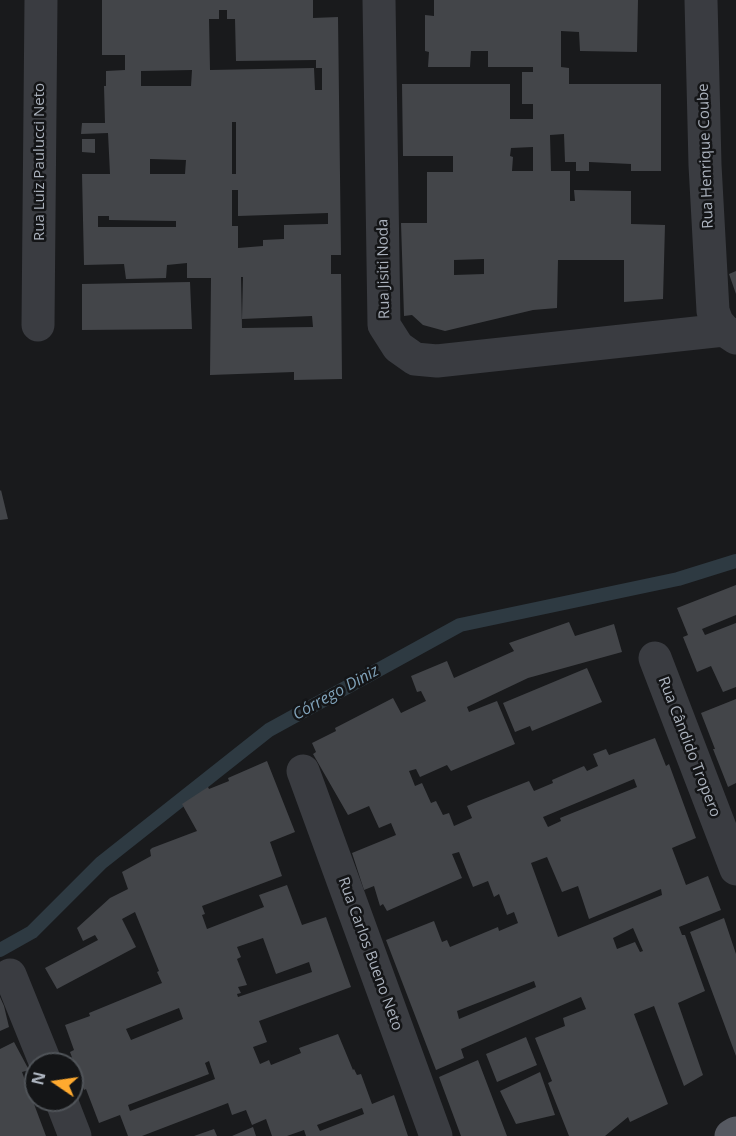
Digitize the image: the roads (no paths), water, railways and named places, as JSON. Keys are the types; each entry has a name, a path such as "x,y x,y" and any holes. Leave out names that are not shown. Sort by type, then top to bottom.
{"main road":[{"path":"731,1136 736,1133"}],"street":[{"name":"Rua Luiz Paulucci Neto","path":"38,325 41,0"},
{"name":"Rua Jisiti Noda","path":"379,0 384,325 398,347 415,359 437,360 724,327"},
{"name":"Rua Henrique Coube","path":"701,0 705,165 724,327"},
{"name":"Rua Cândido Tropero","path":"654,658 736,869"},
{"name":"Rua Carlos Bueno Neto","path":"303,771 436,1136"},
{"path":"10,975 41,1052"},
{"path":"66,1112 75,1136"}],"waterway":[{"name":"Córrego Diniz","path":"0,950 32,932 101,863 269,730 460,625 678,579 736,561"}]}
